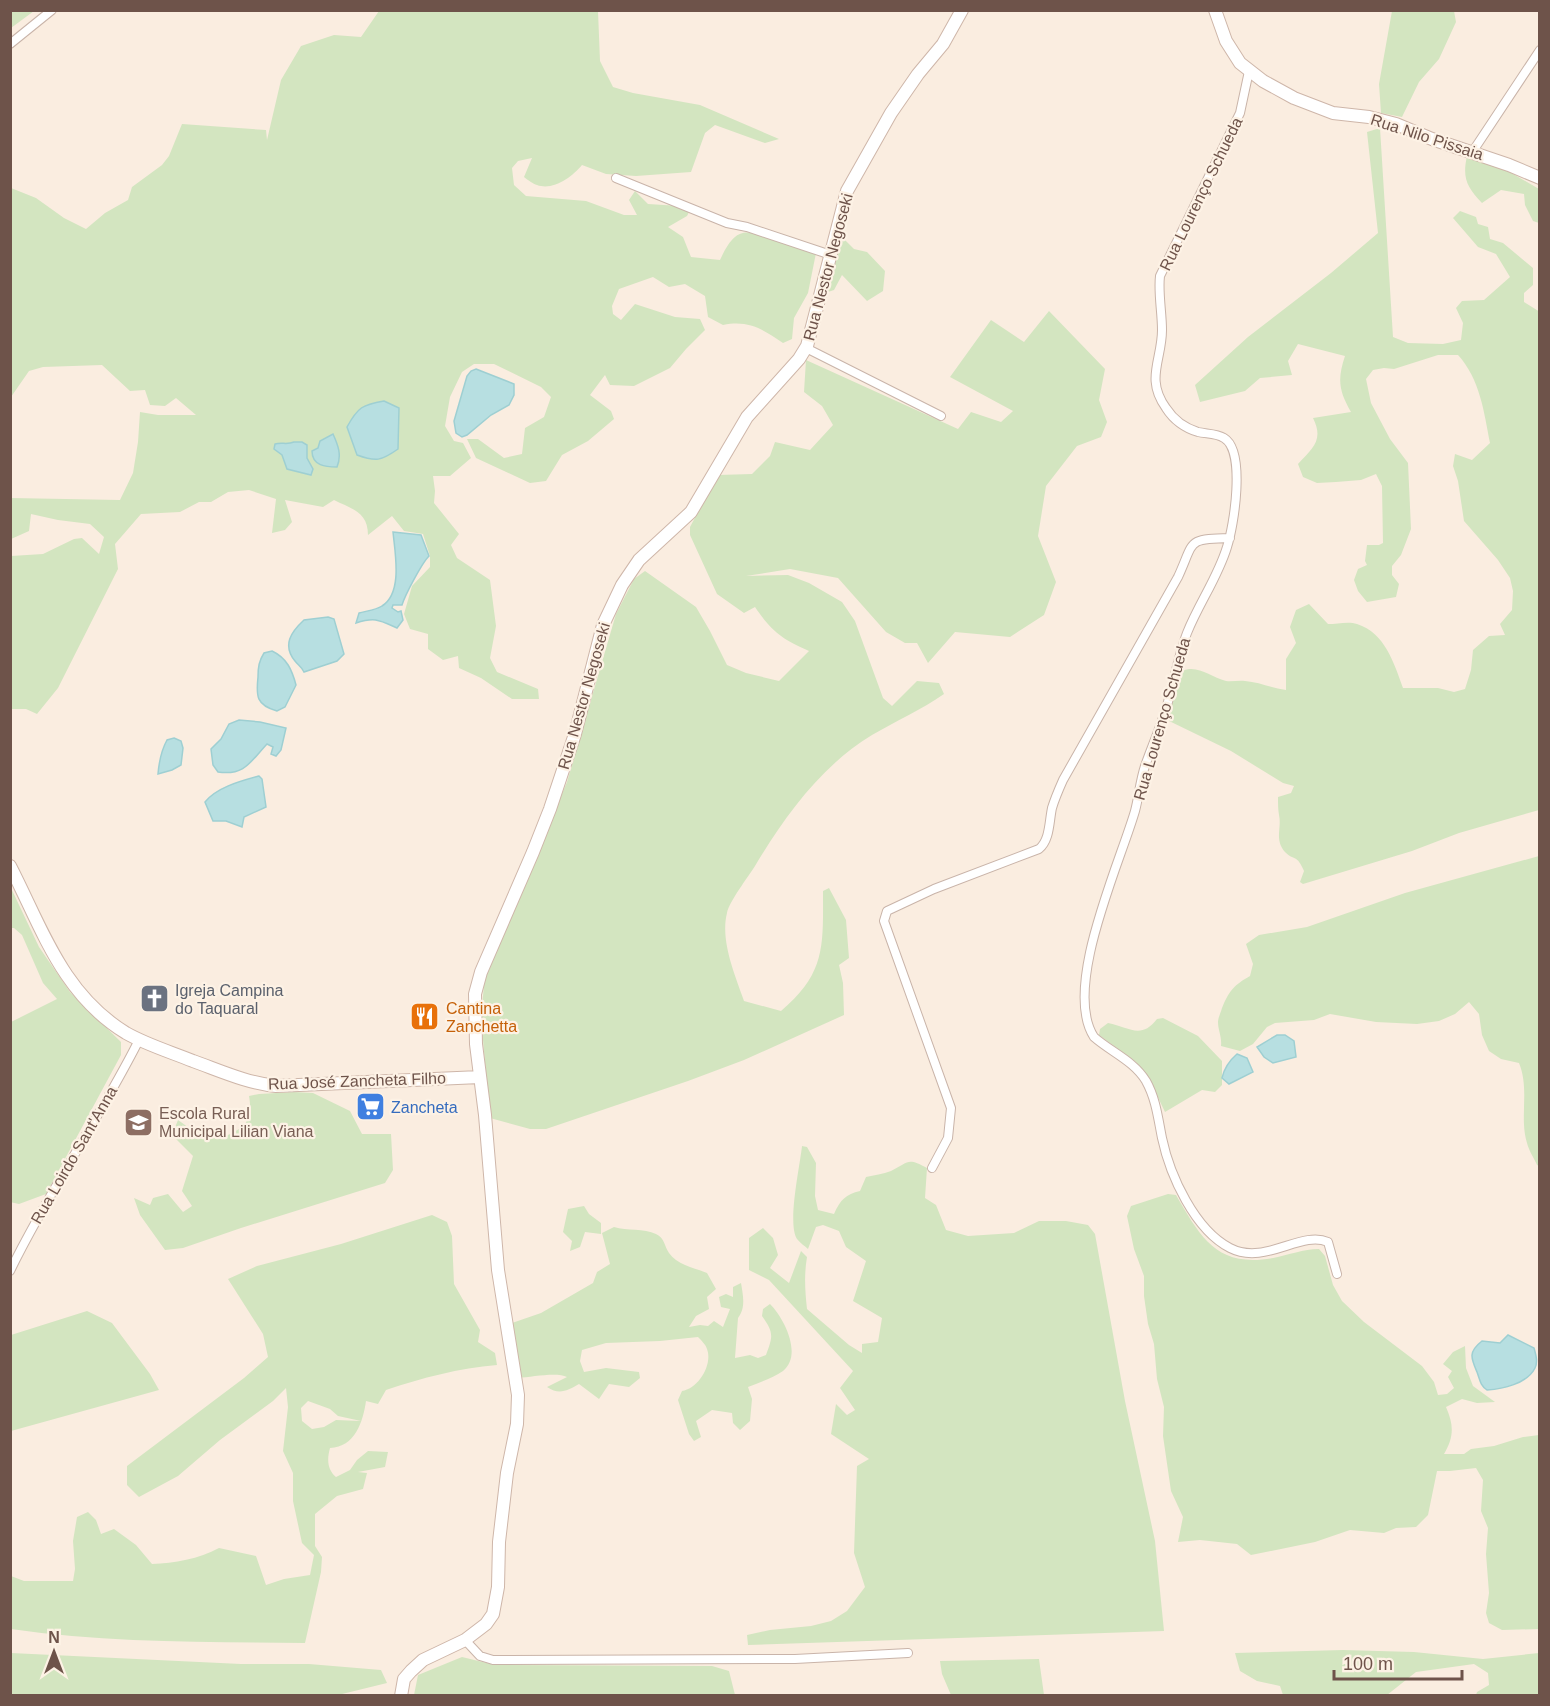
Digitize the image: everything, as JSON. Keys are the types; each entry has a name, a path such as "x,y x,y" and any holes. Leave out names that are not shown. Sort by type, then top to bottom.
{"street":[{"path":"10,44 52,10"},
{"name":"Rua Nestor Negoseki","path":"401,1695 404,1679 417,1665 465,1640 486,1624 493,1614 496,1603 505,1485 519,1409 517,1381 506,1330 498,1270 474,1018 475,994 485,962 533,852 560,778 575,734 599,640 609,611 622,585 639,560 691,512 747,417 799,359 806,348 847,191 891,113 918,74 943,44 963,10"},
{"name":"Rua Nilo Pissaia","path":"1215,10 1232,53 1248,71 1263,81 1317,108 1341,115 1382,120 1473,151 1539,178"},
{"path":"1473,151 1539,50"},
{"name":"Rua Lourenço Schueda","path":"1248,71 1240,113 1160,276 1162,331 1154,375 1160,398 1176,420 1198,432 1225,438 1232,445 1236,472 1230,538 1183,645 1161,724 1144,768 1135,812 1096,924 1086,986 1086,1019 1094,1037 1136,1068 1145,1079 1155,1102 1162,1138 1172,1170 1205,1229 1232,1250 1245,1253 1269,1252 1322,1239 1328,1242 1337,1274"},
{"path":"616,178 727,223 831,255"},
{"path":"806,348 941,416"},
{"path":"932,1168 948,1138 951,1108 884,916 887,911 934,890 1043,846 1054,802 1063,780 1178,577 1191,546 1202,539 1230,538"},
{"name":"Rua José Zancheta Filho","path":"10,866 66,977 103,1015 124,1032 139,1040 247,1080 276,1086 480,1077"},
{"name":"Rua Loirdo Sant'Anna","path":"10,1271 139,1040"},
{"path":"465,1640 480,1656 494,1660 795,1659 908,1653"}],"green space":[{"path":"11,10 34,10 34,11 11,28"},
{"path":"379,11 598,11 600,61 613,87 633,93 700,105 779,139 765,143 715,125 705,133 691,172 636,176 606,174 582,165 562,182 543,186 534,184 524,177 532,158 518,161 512,168 514,185 526,196 586,201 624,215 637,215 629,200 635,191 648,204 680,206 690,210 687,216 668,227 683,237 691,257 720,260 732,240 744,233 759,235 816,253 808,293 794,318 792,339 783,343 755,327 740,324 723,325 708,317 705,296 685,284 669,287 653,277 619,289 612,306 613,314 621,320 635,304 675,317 700,319 705,330 670,368 634,386 610,385 605,375 590,395 611,411 614,419 588,441 562,455 546,481 530,483 476,458 467,439 478,439 504,458 522,454 525,428 544,417 551,397 541,387 494,364 474,364 462,372 450,397 445,426 454,441 463,443 471,458 450,476 433,476 434,503 459,534 451,545 457,558 490,580 496,626 490,658 497,672 538,689 539,699 512,699 481,678 459,668 458,656 443,660 428,649 428,634 410,629 404,614 412,586 430,567 430,556 423,534 404,531 392,516 368,535 362,516 334,500 323,507 285,500 292,522 285,530 272,533 276,499 249,490 228,492 211,502 199,502 180,512 141,514 115,544 118,569 58,688 37,714 26,709 11,709 11,556 43,554 74,539 82,538 99,554 104,537 90,524 31,514 29,531 11,539 11,498 120,500 133,473 140,412 158,415 196,415 176,398 165,406 150,405 145,390 130,391 102,365 43,367 29,371 11,397 11,188 36,198 64,218 86,229 105,213 128,200 132,187 162,165 169,156 182,124 266,130 267,140 281,80 301,46 334,35 361,37"},
{"path":"1392,11 1454,11 1456,22 1439,59 1419,82 1402,117 1381,113 1379,84"},
{"path":"1380,128 1393,337 1408,343 1443,344 1461,340 1463,323 1456,308 1462,301 1484,300 1510,277 1496,254 1478,247 1453,218 1460,211 1476,217 1478,224 1488,227 1490,239 1503,243 1533,268 1533,285 1524,293 1524,302 1540,312 1539,810 1459,833 1412,851 1303,884 1300,882 1304,871 1302,866 1285,852 1279,838 1278,797 1291,793 1294,786 1283,783 1231,751 1165,719 1182,671 1193,669 1226,681 1250,682 1286,690 1286,659 1296,643 1290,627 1296,610 1309,604 1328,624 1354,623 1375,634 1387,650 1403,688 1438,688 1454,692 1465,689 1471,670 1473,650 1489,636 1505,635 1500,624 1512,610 1513,591 1510,578 1498,560 1464,521 1458,481 1453,466 1455,454 1472,460 1490,443 1476,385 1458,355 1438,355 1394,369 1373,370 1366,379 1371,403 1390,439 1408,463 1411,529 1401,555 1392,566 1392,575 1399,584 1396,597 1367,602 1358,591 1354,580 1358,569 1367,565 1365,561 1367,545 1383,543 1382,486 1376,474 1361,480 1317,483 1303,477 1298,464 1312,448 1317,438 1313,418 1351,412 1340,385 1345,356 1298,344 1288,361 1292,375 1260,378 1245,391 1200,402 1195,385 1248,337 1331,273 1378,233 1367,132"},
{"path":"1467,156 1508,171 1539,189 1539,223 1533,221 1525,205 1524,194 1501,190 1482,203 1467,182 1465,170"},
{"path":"840,235 854,249 867,252 885,271 883,291 867,301 842,275 834,290 825,293"},
{"path":"1049,311 1105,369 1099,400 1107,422 1101,437 1077,446 1046,486 1038,536 1056,582 1044,615 1010,637 955,632 928,663 917,643 905,643 886,632 838,578 790,569 746,576 788,575 809,583 842,602 855,621 883,698 892,706 917,681 939,683 944,694 854,747 820,777 779,829 728,908 725,935 744,1001 781,1011 807,984 814,971 822,943 823,891 829,888 846,920 849,958 839,965 843,983 844,1015 744,1060 546,1129 530,1129 490,1118 481,1018 485,974 567,782 616,614 634,579 645,571 696,607 727,665 746,673 779,681 809,651 778,634 755,607 744,613 717,594 690,535 690,527 718,475 752,474 770,456 775,442 810,450 833,425 822,406 804,392 806,360 958,429 971,412 1001,422 1013,411 950,377 991,320 1024,342"},
{"path":"1539,856 1539,1166 1529,1149 1525,1133 1524,1083 1519,1063 1501,1059 1489,1051 1482,1035 1479,1014 1469,1002 1455,1014 1439,1021 1417,1024 1376,1022 1330,1014 1314,1020 1275,1023 1267,1027 1253,1044 1240,1051 1221,1046 1218,1022 1222,1008 1233,989 1250,976 1253,964 1246,944 1259,935 1307,927 1405,893"},
{"path":"10,886 39,947 70,992 121,1042 121,1055 46,1194 19,1204 10,1202 11,1022 57,999 43,983 22,935 11,928"},
{"path":"1163,1018 1198,1036 1222,1061 1222,1085 1215,1092 1202,1090 1165,1112 1153,1087 1136,1062 1099,1035 1100,1029 1108,1023 1140,1031 1146,1029 1157,1019"},
{"path":"294,1092 313,1093 350,1111 362,1134 391,1134 393,1170 385,1183 183,1248 165,1250 140,1215 134,1198 150,1205 153,1198 168,1194 183,1212 192,1206 182,1191 193,1156 172,1135 178,1120 192,1130 219,1139 240,1128 248,1119 249,1096"},
{"path":"802,1146 807,1147 816,1163 815,1196 818,1210 834,1214 844,1198 860,1191 866,1177 888,1172 912,1162 927,1168 925,1198 936,1205 946,1230 968,1236 1014,1233 1039,1221 1066,1221 1088,1225 1095,1234 1125,1401 1155,1541 1164,1631 748,1645 747,1635 831,1621 847,1611 865,1587 854,1553 857,1466 869,1459 831,1434 836,1404 847,1415 855,1410 840,1388 853,1371 769,1280 749,1270 749,1238 763,1228 773,1238 778,1255 770,1268 789,1283 801,1251 807,1257 805,1283 807,1309 849,1345 862,1353 862,1344 878,1342 882,1318 853,1301 866,1261 846,1247 839,1231 823,1225 816,1227 808,1249 797,1239 794,1232 795,1194"},
{"path":"1168,1194 1176,1195 1203,1236 1224,1254 1254,1260 1319,1249 1325,1256 1333,1285 1342,1301 1364,1322 1422,1366 1434,1382 1438,1395 1447,1394 1454,1388 1448,1377 1452,1371 1443,1364 1453,1352 1465,1346 1466,1368 1473,1386 1495,1402 1477,1403 1462,1399 1446,1407 1452,1431 1444,1454 1464,1454 1471,1449 1539,1435 1539,1629 1502,1630 1489,1623 1486,1613 1489,1593 1486,1554 1488,1528 1481,1511 1483,1480 1476,1468 1437,1471 1428,1515 1416,1527 1396,1528 1384,1533 1350,1530 1315,1542 1251,1555 1237,1544 1200,1540 1178,1542 1183,1517 1171,1491 1163,1436 1164,1407 1157,1379 1154,1344 1148,1324 1144,1276 1134,1249 1127,1216 1131,1206"},
{"path":"584,1206 589,1214 601,1223 601,1234 585,1232 580,1247 570,1251 572,1241 563,1232 568,1209"},
{"path":"432,1215 447,1222 452,1236 454,1284 480,1330 478,1342 495,1353 497,1365 441,1374 386,1390 378,1404 366,1401 363,1417 360,1425 352,1438 339,1447 330,1448 328,1464 336,1477 350,1470 368,1451 388,1452 385,1467 358,1472 367,1473 363,1489 337,1496 315,1514 315,1546 322,1557 321,1572 305,1643 121,1639 11,1629 11,1576 24,1581 73,1581 75,1569 73,1541 77,1517 88,1512 96,1520 101,1534 114,1529 136,1545 152,1564 186,1560 219,1548 256,1556 266,1585 284,1579 310,1575 314,1555 302,1543 293,1501 293,1473 283,1451 288,1407 286,1388 273,1401 220,1440 178,1476 139,1497 127,1485 127,1466 244,1378 268,1357 263,1334 228,1279 257,1266 341,1244","holes":["308,1401 330,1409 338,1416 361,1421 336,1420 324,1427 312,1429 302,1421 301,1408"]},
{"path":"614,1227 656,1234 661,1238 672,1257 686,1266 707,1273 716,1289 707,1297 709,1309 696,1316 689,1327 708,1326 714,1321 723,1327 730,1309 721,1307 719,1297 726,1294 733,1297 733,1287 741,1283 743,1306 738,1318 735,1358 750,1355 758,1358 766,1355 771,1335 762,1316 763,1309 770,1304 781,1318 791,1346 789,1364 783,1371 748,1387 752,1399 750,1421 740,1430 733,1423 732,1413 712,1410 696,1421 701,1437 694,1441 689,1434 678,1400 682,1391 694,1386 706,1369 707,1349 698,1337 606,1343 582,1350 580,1361 584,1372 606,1368 639,1372 640,1378 629,1387 609,1384 599,1399 579,1384 563,1391 555,1391 547,1387 567,1377 551,1375 518,1378 512,1323 541,1313 593,1283 597,1272 610,1264 602,1233"},
{"path":"87,1311 112,1323 150,1374 159,1390 11,1431 11,1335"},
{"path":"1343,1650 1414,1652 1483,1659 1539,1653 1539,1695 1476,1695 1489,1685 1488,1673 1474,1664 1416,1672 1387,1695 1283,1695 1280,1686 1257,1681 1240,1671 1235,1653"},
{"path":"11,1653 241,1664 309,1664 381,1670 387,1683 334,1696 11,1695"},
{"path":"462,1657 495,1665 712,1666 729,1671 735,1695 414,1695 418,1675"},
{"path":"1039,1659 1044,1695 951,1695 942,1674 940,1661"}],"water":[{"path":"476,369 514,384 514,395 509,405 491,415 462,437 456,433 454,421 467,376"},
{"path":"384,401 399,408 398,449 378,459 357,455 347,427 361,408"},
{"path":"333,434 339,454 337,467 324,466 314,460 312,451 318,448 320,441"},
{"path":"294,442 307,445 307,458 313,469 311,475 287,469 282,455 274,449 275,444"},
{"path":"393,532 421,535 429,556 414,579 402,605 393,605 392,608 398,612 401,611 403,620 397,628 377,620 356,623 359,613 382,606 393,592 396,561"},
{"path":"328,617 334,619 344,654 337,661 304,672 289,650 292,634 304,620"},
{"path":"272,651 282,657 288,665 296,685 285,707 277,711 261,703 257,689 261,659 264,653"},
{"path":"239,720 286,728 281,750 276,756 271,754 273,747 267,744 247,766 235,772 218,772 213,765 211,749 221,739 229,724"},
{"path":"174,738 181,741 183,748 181,765 158,774 165,744 167,740"},
{"path":"259,776 262,779 266,807 244,817 242,827 226,821 213,821 205,802 210,797 230,785"},
{"path":"1277,1035 1285,1035 1294,1041 1296,1057 1273,1063 1264,1057 1257,1047"},
{"path":"1237,1054 1247,1058 1253,1072 1229,1084 1222,1078 1224,1071"},
{"path":"1508,1335 1534,1348 1536,1366 1520,1382 1487,1390 1480,1380 1472,1359 1474,1349 1482,1341 1500,1343"}],"place":[{"name":"Igreja Campina do Taquaral","path":"154,999"},
{"name":"Cantina Zanchetta","path":"425,1017"},
{"name":"Zancheta","path":"370,1107"},
{"name":"Escola Rural Municipal Lilian Viana","path":"138,1122"}]}
